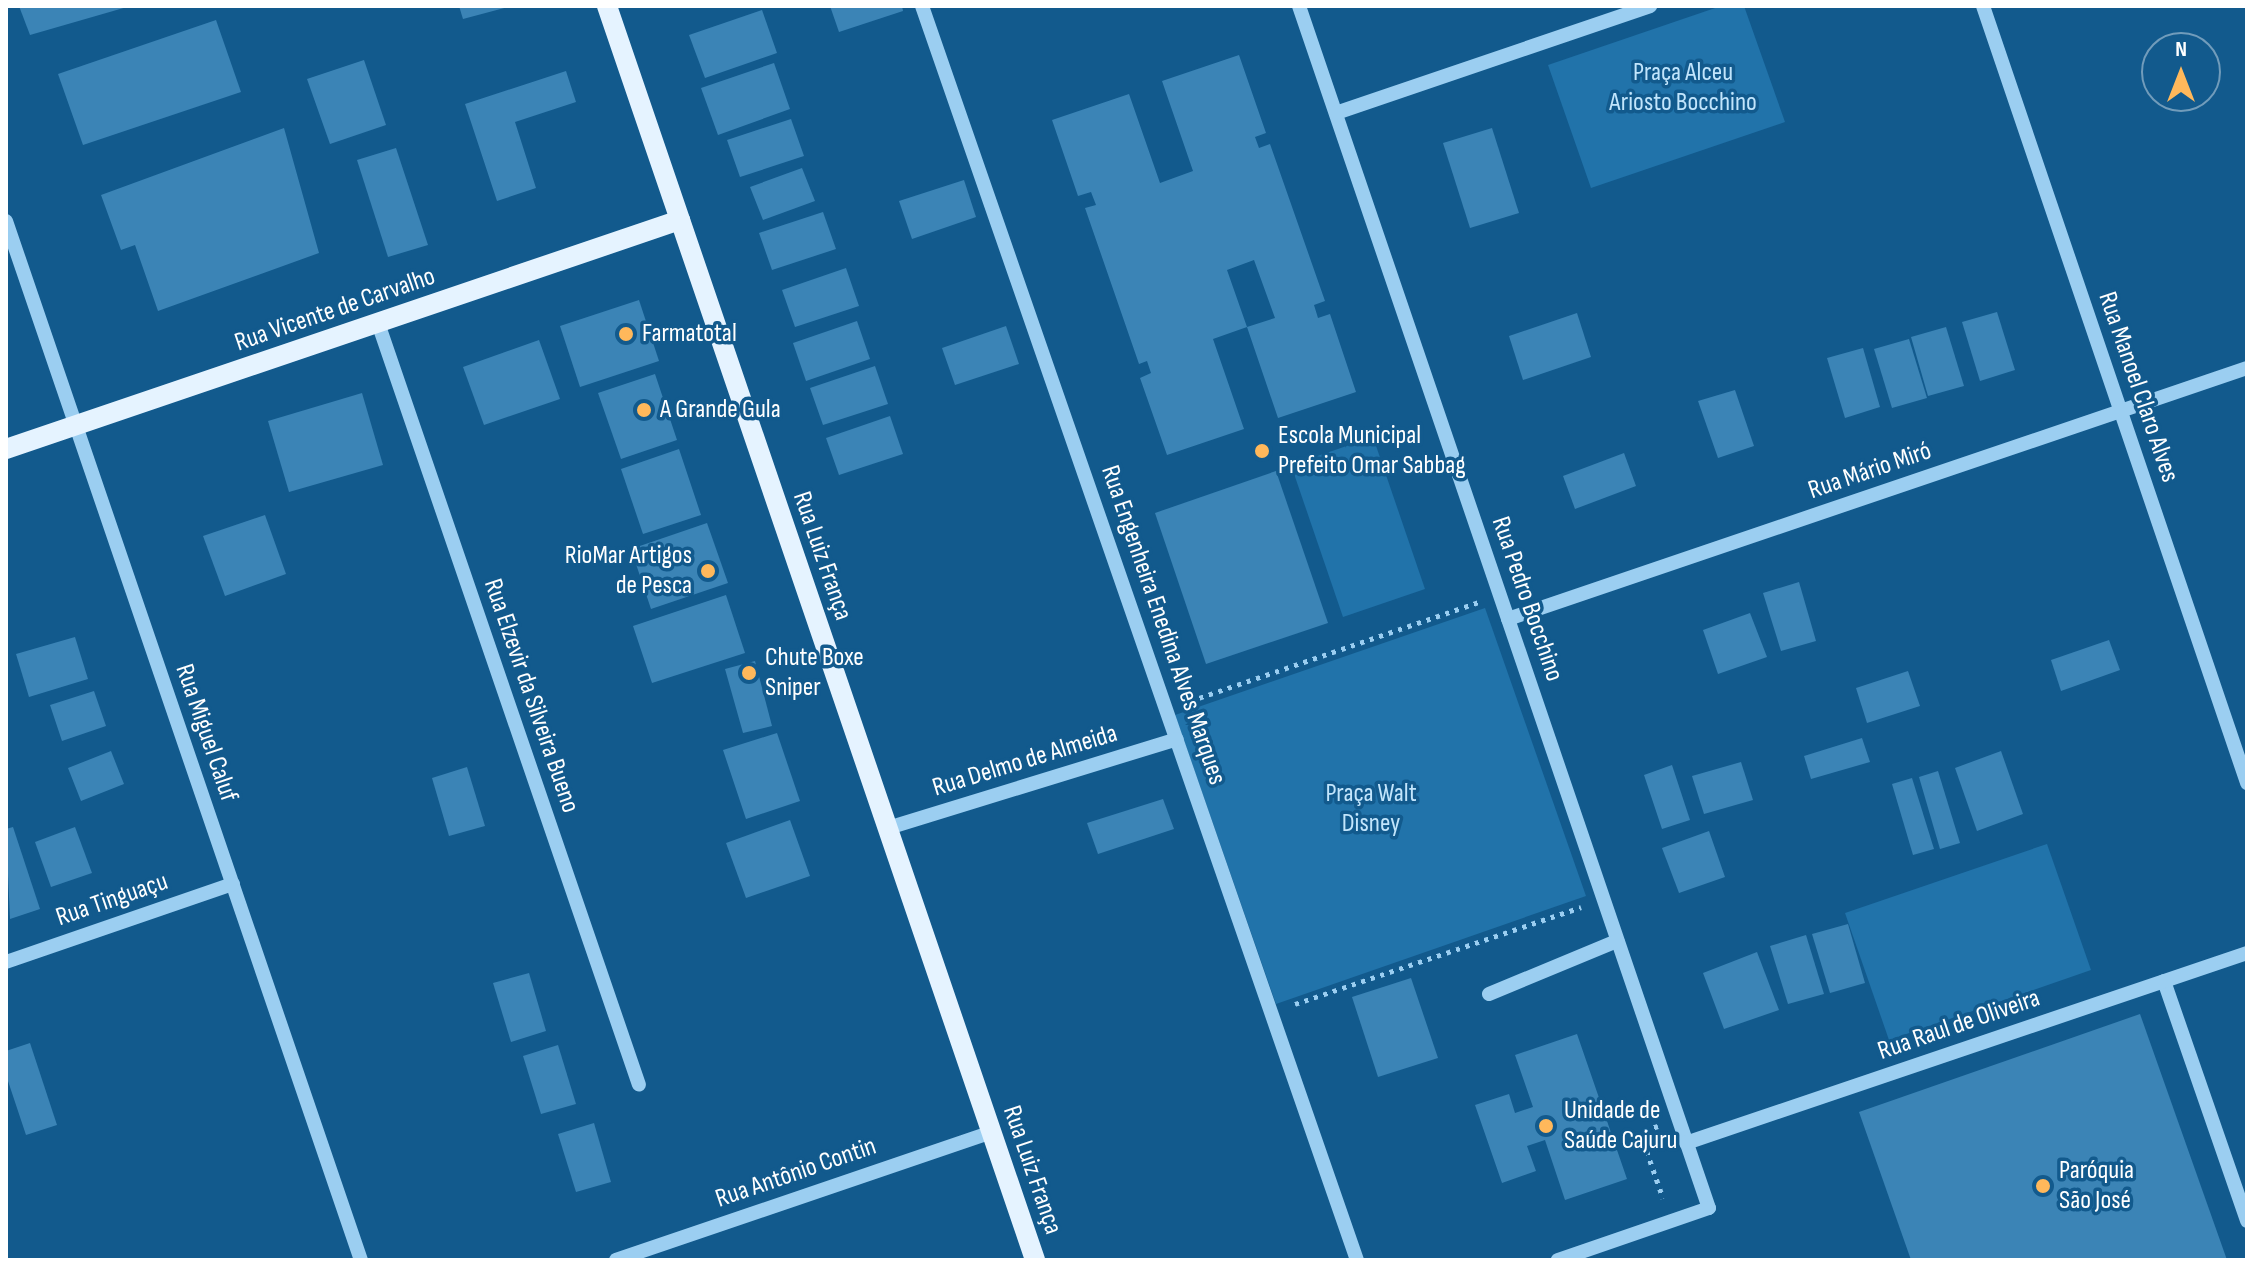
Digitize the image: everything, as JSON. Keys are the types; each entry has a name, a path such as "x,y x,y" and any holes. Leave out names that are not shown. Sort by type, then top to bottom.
{"main road":[{"name":"Rua Luiz França","path":"607,6 1035,1260"},
{"name":"Rua Vicente de Carvalho","path":"6,449 680,220"}],"street":[{"name":"Rua Engenheira Enedina Alves Marques","path":"922,6 1357,1260"},
{"name":"Rua Pedro Bocchino","path":"1299,6 1709,1208 1671,1221"},
{"path":"1336,113 1650,6"},
{"name":"Rua Manoel Claro Alves","path":"1983,6 2247,783"},
{"name":"Rua Miguel Caluf","path":"6,221 361,1260"},
{"name":"Rua Elzevir da Silveira Bueno","path":"378,323 639,1085"},
{"name":"Rua Mário Miró","path":"1508,619 2247,368"},
{"name":"Rua Delmo de Almeida","path":"888,828 1177,739"},
{"name":"Rua Tinguaçu","path":"6,962 233,884"},
{"path":"1489,994 1617,941"},
{"name":"Rua Raul de Oliveira","path":"1686,1143 2247,953"},
{"path":"2164,981 2247,1221"},
{"name":"Rua Antônio Contin","path":"616,1260 991,1132"},
{"path":"1558,1260 1671,1221"}],"path":[{"path":"1166,709 1499,595"},
{"path":"1271,1012 1603,899"},
{"path":"1671,1221 1640,1132 1678,1120"}],"green space":[{"name":"Praça Alceu Ariosto Bocchino","path":"1721,6 1744,6 1785,122 1591,188 1548,65"},
{"path":"1373,437 1425,589 1343,617 1291,465"},
{"name":"Praça Walt Disney","path":"1485,608 1586,896 1276,1004 1175,715"},
{"path":"2047,844 2091,970 1889,1040 1845,913"}],"building":[{"path":"19,6 126,6 127,7 30,35"},
{"path":"459,6 508,6 508,7 463,19"},
{"path":"830,6 902,6 903,11 839,32"},
{"path":"762,10 777,53 705,78 689,35"},
{"path":"216,20 241,92 83,145 58,74"},
{"path":"1239,55 1266,133 1255,137 1259,148 1270,144 1325,301 1314,305 1318,318 1330,314 1356,392 1278,418 1247,327 1213,339 1244,429 1167,455 1140,378 1151,373 1147,361 1139,364 1085,208 1096,205 1091,192 1078,196 1052,120 1129,94 1160,183 1193,171 1162,81","holes":["1254,260 1275,318 1247,327 1227,270"]},
{"path":"364,60 386,125 330,144 307,79"},
{"path":"774,63 790,109 718,135 701,88"},
{"path":"566,71 576,102 515,122 536,188 497,201 465,104"},
{"path":"791,119 804,156 740,177 727,140"},
{"path":"284,128 319,253 158,311 135,245 121,250 101,195"},
{"path":"1492,128 1519,213 1470,228 1443,143"},
{"path":"396,148 428,245 388,257 357,160"},
{"path":"802,168 815,201 763,220 750,187"},
{"path":"964,180 976,217 912,239 899,201"},
{"path":"823,212 836,249 772,270 759,233"},
{"path":"846,268 859,306 795,327 782,290"},
{"path":"639,300 659,361 580,387 560,326"},
{"path":"1997,312 2015,370 1980,381 1962,322"},
{"path":"1577,313 1591,357 1523,380 1509,336"},
{"path":"857,321 870,359 806,381 793,343"},
{"path":"1006,326 1019,364 955,385 942,348"},
{"path":"1946,327 1964,386 1928,396 1911,337"},
{"path":"1909,339 1927,398 1892,408 1874,349"},
{"path":"539,340 560,399 484,425 463,367"},
{"path":"1863,348 1880,407 1845,418 1827,358"},
{"path":"875,366 888,404 823,425 810,388"},
{"path":"655,374 677,440 621,459 598,393"},
{"path":"1735,390 1754,446 1718,458 1698,401"},
{"path":"362,393 383,465 289,492 268,421"},
{"path":"890,416 903,454 839,475 826,438"},
{"path":"679,449 701,515 643,534 621,469"},
{"path":"1624,453 1636,486 1575,509 1563,476"},
{"path":"1276,471 1328,623 1206,664 1155,513"},
{"path":"265,515 286,574 225,596 203,536"},
{"path":"707,523 728,583 651,609 631,549"},
{"path":"1799,582 1816,641 1781,651 1763,593"},
{"path":"726,595 745,653 652,683 633,626"},
{"path":"1750,613 1767,657 1718,674 1703,630"},
{"path":"75,637 88,679 29,697 16,654"},
{"path":"2109,640 2120,670 2061,691 2051,660"},
{"path":"755,661 772,726 743,733 725,669"},
{"path":"1908,671 1920,706 1867,723 1856,688"},
{"path":"94,691 106,726 62,741 50,705"},
{"path":"777,733 800,801 746,819 723,750"},
{"path":"1862,738 1870,762 1811,779 1804,756"},
{"path":"111,751 124,784 81,801 68,768"},
{"path":"2001,751 2023,814 1977,831 1955,768"},
{"path":"1741,762 1753,800 1704,814 1692,776"},
{"path":"1672,765 1690,820 1662,829 1644,775"},
{"path":"467,767 485,826 449,836 432,778"},
{"path":"1938,771 1960,843 1940,849 1919,777"},
{"path":"1912,778 1934,849 1913,855 1892,784"},
{"path":"1163,799 1174,829 1098,854 1087,823"},
{"path":"790,820 810,876 746,898 726,843"},
{"path":"13,827 40,909 10,919 6,829"},
{"path":"75,827 92,873 51,887 35,842"},
{"path":"1709,831 1725,877 1679,893 1662,848"},
{"path":"1848,924 1865,983 1830,993 1812,934"},
{"path":"1806,935 1824,994 1788,1004 1770,946"},
{"path":"1757,952 1779,1010 1724,1029 1703,973"},
{"path":"529,973 546,1031 511,1042 493,983"},
{"path":"1411,978 1438,1058 1378,1077 1352,997"},
{"name":"Paróquia São José","path":"2140,1014 2227,1260 1911,1260 1859,1112"},
{"name":"Unidade de Saúde Cajuru","path":"1577,1034 1627,1179 1565,1200 1545,1140 1527,1146 1536,1171 1502,1183 1475,1105 1509,1094 1515,1113 1533,1107 1515,1055"},
{"path":"30,1043 57,1125 26,1135 6,1075 6,1051"},
{"path":"558,1045 576,1104 541,1114 523,1056"},
{"path":"594,1123 611,1182 576,1192 558,1134"}],"place":[{"name":"Farmatotal","path":"626,334"},
{"name":"A Grande Gula","path":"644,410"},
{"name":"Escola Municipal Prefeito Omar Sabbag","path":"1262,451"},
{"name":"RioMar Artigos de Pesca","path":"708,571"},
{"name":"Chute Boxe Sniper","path":"749,673"},
{"name":"Unidade de Saúde Cajuru","path":"1546,1126"},
{"name":"Paróquia São José","path":"2043,1186"}]}
